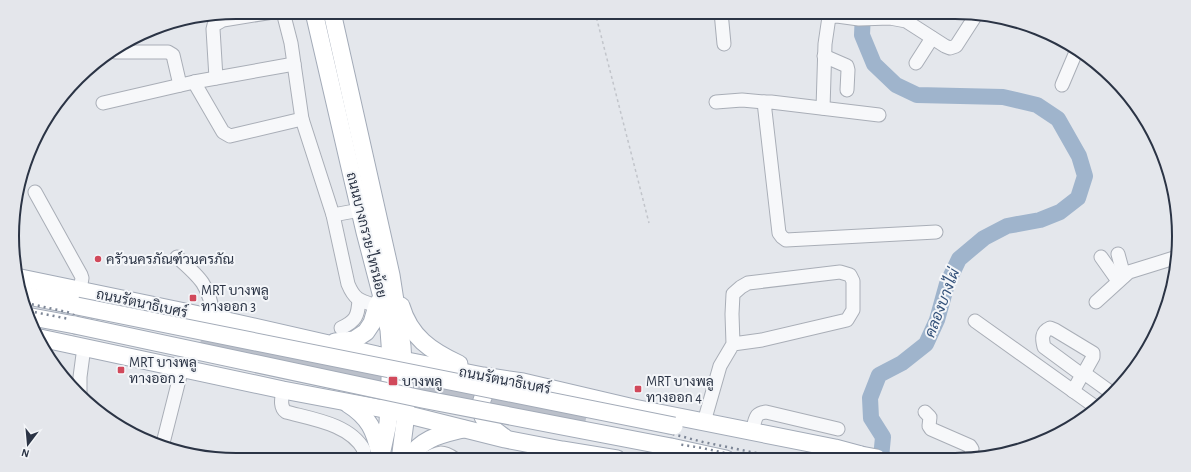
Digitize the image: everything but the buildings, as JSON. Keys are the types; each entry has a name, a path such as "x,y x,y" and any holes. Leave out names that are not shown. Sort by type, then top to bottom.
{"main road":[{"name":"ถนนบางกรวย-ไทรน้อย","path":"316,19 380,302 397,358 388,423 381,453"},
{"name":"ถนนบางกรวย-ไทรน้อย","path":"334,19 392,275 397,358 406,414 402,453"},
{"path":"392,275 403,314 411,328 422,342 437,354 483,376"},
{"name":"ถนนรัตนาธิเบศร์","path":"23,278 483,376 512,380 634,408 855,453"},
{"name":"ถนนรัตนาธิเบศร์","path":"27,296 811,453"},
{"path":"301,338 339,343 354,340 366,332 372,323 380,302"},
{"path":"36,318 422,399 698,453"},
{"path":"45,339 262,384 275,382 284,376 288,371 292,355 288,344 283,338 267,330"},
{"path":"505,439 484,420 481,410 482,397 492,384 501,380 512,380"},
{"path":"252,382 283,390 406,414 505,439 540,453"},
{"path":"342,401 363,415 370,424 380,453"},
{"path":"710,423 724,418 876,450 874,453"},
{"path":"407,453 434,436 466,429"}],"street":[{"path":"216,78 214,24 229,19"},
{"path":"285,19 291,43 302,118 332,215 348,284 352,294 359,300 380,302"},
{"path":"722,19 724,44"},
{"path":"824,108 824,56 829,19"},
{"path":"859,19 877,19"},
{"path":"895,19 906,21 950,48 956,46 973,20"},
{"path":"916,63 932,38"},
{"path":"121,52 168,52 173,55 180,85"},
{"path":"1062,85 1075,55"},
{"path":"824,56 847,66 846,90"},
{"path":"104,103 194,82 294,64"},
{"path":"194,82 226,135 230,136 302,118"},
{"path":"716,102 731,100 771,102 879,115"},
{"path":"764,102 779,233 782,237 786,240 936,232"},
{"path":"35,192 81,275 80,290"},
{"path":"332,215 360,210"},
{"path":"1118,254 1121,279"},
{"path":"176,257 198,276 208,292 214,318"},
{"path":"1101,257 1121,279"},
{"path":"1096,302 1121,279 1136,269 1171,259"},
{"path":"710,423 720,366 733,344 733,294 748,283 840,272 850,275 853,281 853,310 847,320 762,340 733,344"},
{"path":"341,328 351,323 356,317 359,300"},
{"path":"975,321 1092,404"},
{"path":"80,386 84,347"},
{"path":"164,440 182,368"},
{"path":"1073,391 1083,374 1107,390"},
{"path":"283,390 283,410 329,424 343,430 361,445 364,450 363,453"},
{"path":"754,424 759,412 766,412 838,429"},
{"path":"925,412 930,417 929,426 931,429 970,446 972,449 971,453"}],"path":[{"path":"597,19 648,223"}],"waterway":[{"name":"คลองบางไผ่","path":"863,19 862,35 874,64 896,85 917,95 1003,97 1037,105 1058,119 1079,156 1085,176 1078,198 1060,212 1040,220 1007,226 984,238 959,259 947,284 937,320 926,344 902,363 879,375 870,398 871,418 883,437 881,453"}],"railway":[{"path":"30,304 90,317 211,335 596,414 703,442 756,453"},
{"path":"33,312 89,323 208,352 592,430 725,453"}],"place":[{"name":"ครัวนครภัณฑ์วนครภัณ","path":"98,259"},
{"name":"MRT บางพลู ทางออก 3","path":"193,298"},
{"name":"MRT บางพลู ทางออก 2","path":"121,370"},
{"name":"บางพลู","path":"393,381"},
{"name":"MRT บางพลู ทางออก 4","path":"638,389"}]}
